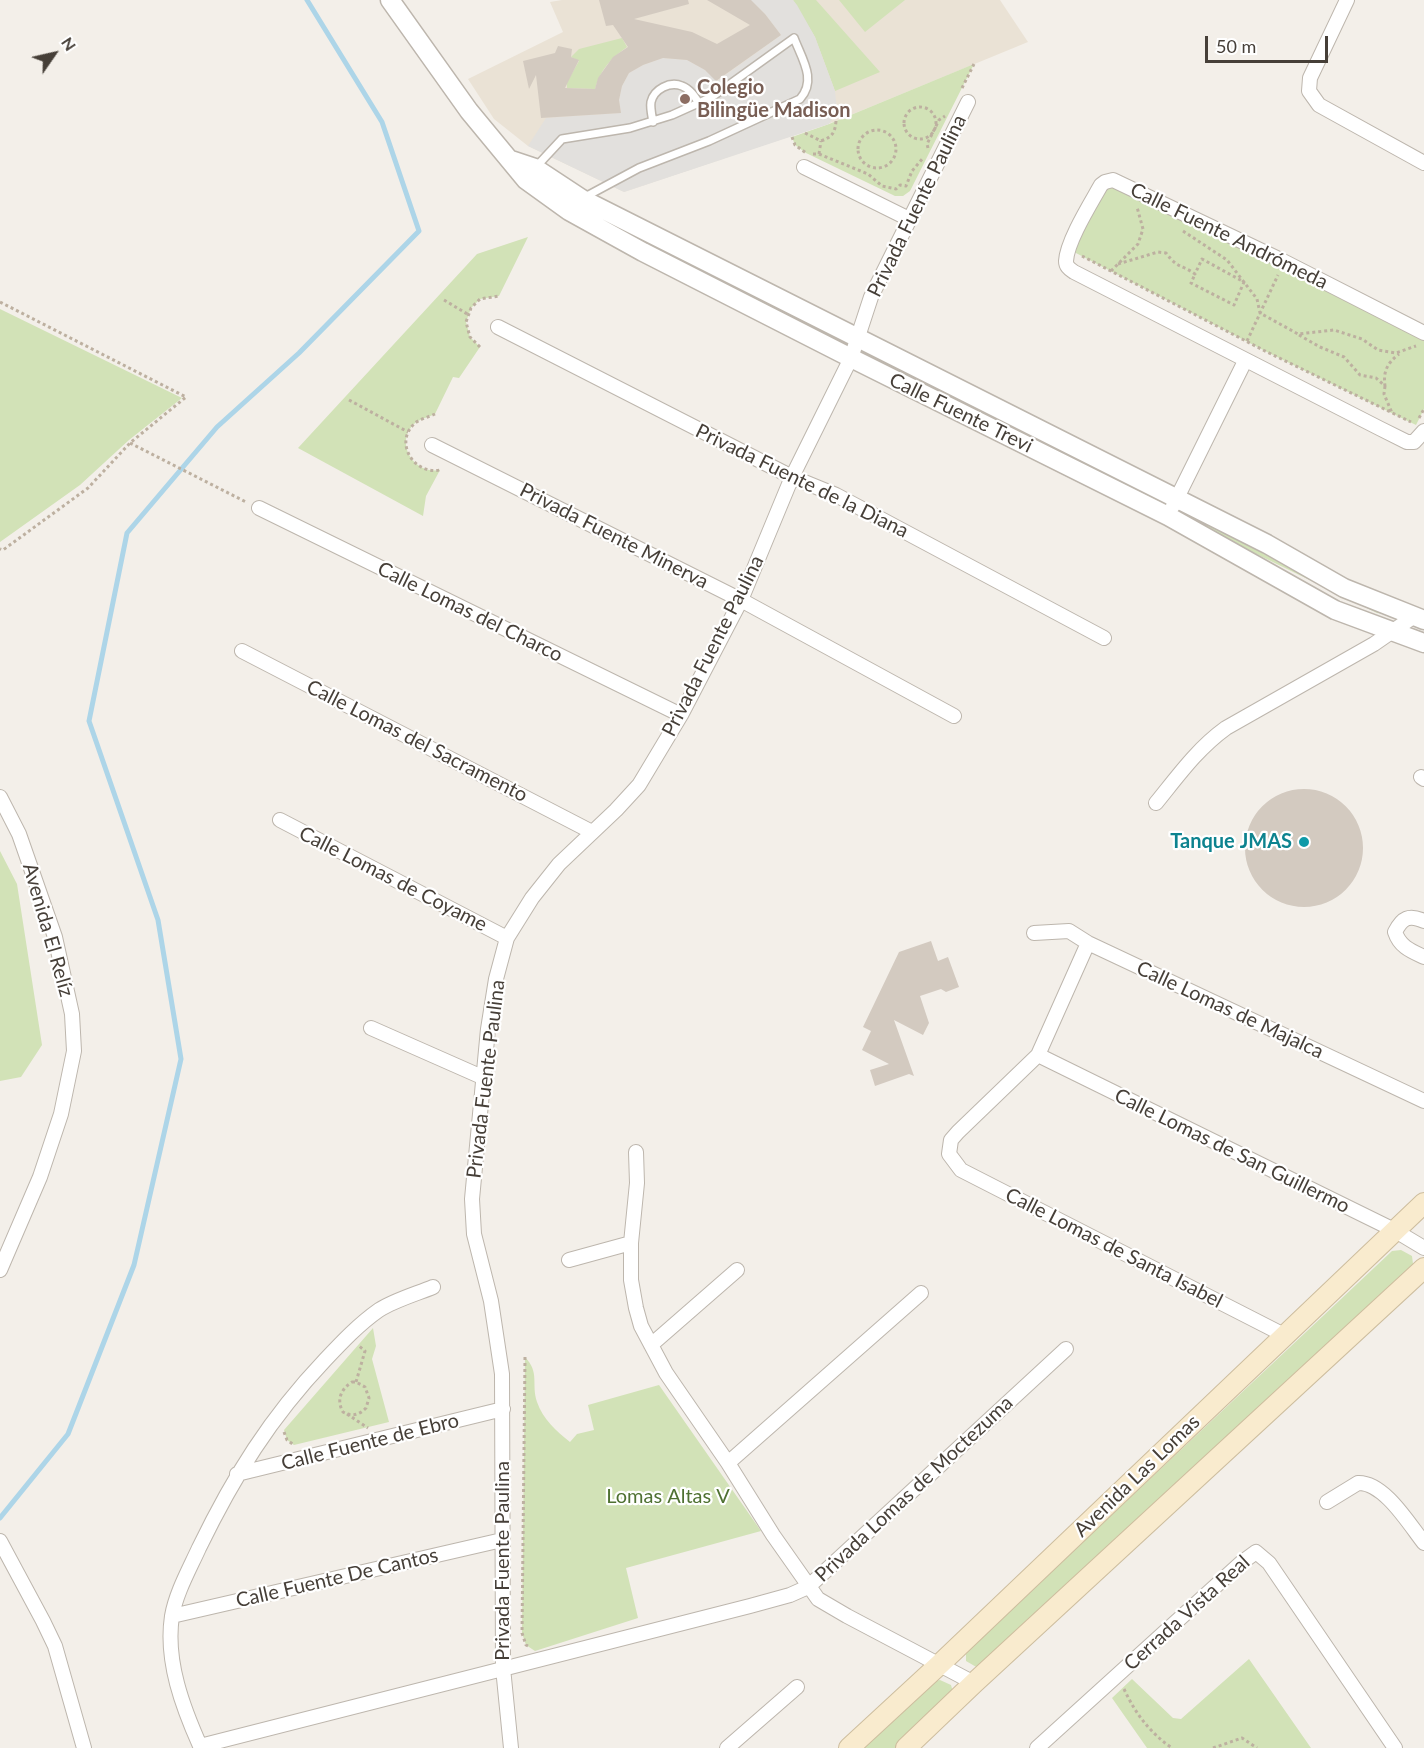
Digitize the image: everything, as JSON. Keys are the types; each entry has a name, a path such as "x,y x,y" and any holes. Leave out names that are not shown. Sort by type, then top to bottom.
{"main road":[{"name":"Avenida Las Lomas","path":"849,1748 1424,1203"},
{"name":"Avenida Las Lomas","path":"906,1748 1424,1269"}],"street":[{"name":"Calle Fuente Trevi","path":"390,0 469,111 511,160 643,252 1168,516 1335,610 1424,644"},
{"path":"1347,0 1310,78 1309,91 1319,105 1424,163"},
{"name":"Privada Fuente Paulina","path":"511,1748 503,1668 503,1409 498,1339 492,1301 474,1234 473,1188 482,1077 496,979 507,938 532,898 559,864 639,785 681,715 741,600 792,477 851,358 871,297 963,100"},
{"path":"804,167 909,219"},
{"name":"Calle Fuente Andrómeda","path":"1424,333 1113,180 1103,183 1073,240 1066,259 1068,268 1074,272 1245,362 1407,442 1414,442 1424,431"},
{"name":"Calle Fuente Trevi","path":"576,205 859,337 1267,544 1344,588 1418,618"},
{"name":"Privada Fuente de la Diana","path":"498,327 792,477 836,495 1104,638"},
{"path":"1168,516 1245,362"},
{"name":"Privada Fuente Minerva","path":"432,445 741,600 954,716"},
{"name":"Calle Lomas del Charco","path":"259,508 681,715"},
{"path":"1156,803 1203,746 1219,733 1418,618"},
{"name":"Calle Lomas del Sacramento","path":"242,651 592,832"},
{"name":"Avenida El Relíz","path":"0,797 19,834 55,937 72,1014 74,1051 68,1087 40,1177 0,1270"},
{"name":"Calle Lomas de Coyame","path":"280,820 507,938"},
{"path":"1424,921 1415,917 1404,919 1395,932 1399,942 1405,948 1424,957"},
{"name":"Calle Lomas de Majalca","path":"1034,933 1069,931 1088,943 1424,1101"},
{"path":"1038,1055 1088,943"},
{"path":"371,1028 482,1077"},
{"name":"Calle Lomas de Santa Isabel","path":"1038,1055 951,1140 949,1154 961,1170 1284,1335"},
{"name":"Calle Lomas de San Guillermo","path":"1038,1055 1394,1230 1424,1248"},
{"path":"636,1152 637,1183 631,1243 631,1280 641,1326 666,1373 728,1463 808,1587 825,1604 974,1683"},
{"path":"569,1260 631,1243"},
{"path":"651,1345 737,1270"},
{"path":"201,1747 176,1684 172,1654 172,1616 183,1581 237,1474 267,1427 346,1338 380,1310 434,1287"},
{"path":"728,1463 921,1293"},
{"name":"Privada Lomas de Moctezuma","path":"201,1747 750,1606 790,1595 808,1587 1066,1349"},
{"name":"Calle Fuente de Ebro","path":"237,1474 503,1409"},
{"path":"1327,1502 1358,1483 1374,1486 1384,1494 1424,1543"},
{"name":"Calle Fuente De Cantos","path":"172,1616 502,1540"},
{"path":"0,1541 55,1646 84,1748"},
{"name":"Cerrada Vista Real","path":"1045,1745 1116,1677 1256,1552 1269,1563 1395,1748"},
{"path":"727,1748 797,1687"}],"lane":[{"path":"531,174 561,139 653,122 712,98 794,38 808,73 806,92 800,99 709,141 639,168 600,187 576,205"},
{"path":"653,122 651,102 655,94 666,86 674,84 682,86 699,103"}],"path":[{"path":"963,100 974,64"},
{"path":"912,109 927,109 935,116 934,131 926,138 910,136 904,127 906,116 912,109"},
{"path":"792,137 795,145 806,153 819,154 868,174 882,186 897,189 900,185 906,186 912,171 929,153 927,144 939,120 949,114"},
{"path":"805,133 821,141 830,138 835,131 836,121"},
{"path":"870,131 887,132 896,143 896,156 888,166 875,168 869,166 860,158 858,146 860,140 870,131"},
{"path":"819,154 821,141"},
{"path":"863,181 869,166"},
{"path":"1111,271 1138,244 1143,229 1134,201"},
{"path":"1175,227 1227,260 1257,299 1260,313 1320,347 1344,357 1360,375 1376,378 1385,386"},
{"path":"1074,252 1416,425 1424,409"},
{"path":"1118,264 1158,252 1166,253 1173,263 1186,267 1195,274"},
{"path":"1202,259 1244,282 1234,305 1191,283 1202,259"},
{"path":"1247,341 1281,268"},
{"path":"480,347 470,337 466,322 471,308 480,299 499,296"},
{"path":"444,300 469,315"},
{"path":"0,302 186,397 130,443 88,488 3,550 0,549"},
{"path":"1298,334 1334,330 1362,339 1378,350 1400,353"},
{"path":"1392,413 1384,394 1384,377 1388,364 1406,349 1424,344"},
{"path":"349,400 408,432"},
{"path":"130,443 236,497"},
{"path":"356,1382 365,1351 358,1345"},
{"path":"525,1357 522,1633 526,1645 535,1651"},
{"path":"356,1382 365,1387 368,1393 368,1404 362,1412 352,1415 343,1412 339,1400 340,1394 347,1385 356,1382"},
{"path":"1116,1677 1133,1710 1161,1740 1172,1748"},
{"path":"1212,1748 1242,1738 1257,1748"}],"shaded area":[{"name":"Colegio Bilingüe Madison","path":"562,0 1000,0 1028,42 836,121 624,192 528,146 494,119 468,79 563,32 550,2"},
{"path":"750,0 793,0 797,5 815,37 835,91 837,111 829,124 624,192 528,146 546,118 621,113 619,100 622,86 629,73 663,58 687,60 705,70 717,81 781,35 765,14"}],"green space":[{"path":"793,0 816,0 880,72 835,91 815,37"},
{"path":"839,0 905,0 865,32"},
{"path":"622,38 627,47 607,65 595,89 567,88 567,82 579,61 571,57 579,49"},
{"path":"974,64 910,191 903,196 895,196 806,153 795,145 792,137"},
{"path":"1110,184 1424,339 1424,409 1416,425 1267,352 1074,252 1075,243"},
{"path":"528,237 499,296 480,299 471,308 466,322 470,337 480,347 459,378 453,377 435,414 416,422 408,432 407,448 415,463 422,468 440,470 426,496 423,516 298,448 477,254"},
{"path":"651,244 784,310 779,312"},
{"path":"0,309 182,398 129,440 80,485 0,542"},
{"path":"920,378 1123,480 1117,482 926,385"},
{"path":"1188,510 1385,614 1377,613 1193,523 1187,516"},
{"path":"0,851 17,884 42,1045 21,1077 0,1081"},
{"path":"1401,1250 1412,1256 1413,1264 1320,1354 978,1668 966,1661 966,1654 980,1639 1392,1251"},
{"path":"373,1328 376,1346 372,1359 389,1422 294,1445 287,1440 284,1430"},
{"name":"Lomas Altas V","path":"525,1357 534,1373 535,1395 543,1414 550,1424 570,1442 577,1434 594,1430 588,1405 659,1385 761,1531 626,1568 638,1618 535,1651 526,1645 522,1633"},
{"path":"1249,1659 1311,1748 1147,1748 1112,1698 1132,1679 1173,1718 1181,1719"},
{"path":"940,1680 951,1685 953,1692 895,1748 862,1748 935,1681"}],"building":[{"path":"599,0 688,0 689,4 634,19 692,32 717,44 750,25 707,0 751,0 781,35 716,81 705,70 687,60 663,58 629,73 622,86 619,100 621,113 541,118 536,75 529,89 523,61 555,53 558,46 572,49 571,57 579,60 565,88 595,89 598,78 613,57 628,47 613,25 606,26"},
{"name":"Tanque JMAS","path":"1304,789 1327,794 1346,806 1358,825 1363,848 1358,871 1346,890 1327,902 1304,907 1281,902 1262,890 1250,871 1245,848 1250,825 1262,806 1281,794"},
{"path":"931,941 938,961 948,957 959,987 946,992 941,989 920,996 929,1023 923,1035 894,1020 914,1076 909,1074 875,1086 870,1070 889,1064 862,1050 871,1031 863,1027 899,952"}],"waterway":[{"path":"0,1518 68,1434 134,1265 181,1059 158,920 89,721 127,533 217,427 299,353 419,231 382,122 307,0"}],"place":[{"name":"Colegio Bilingüe Madison","path":"685,99"},
{"name":"Tanque JMAS","path":"1304,842"}]}
